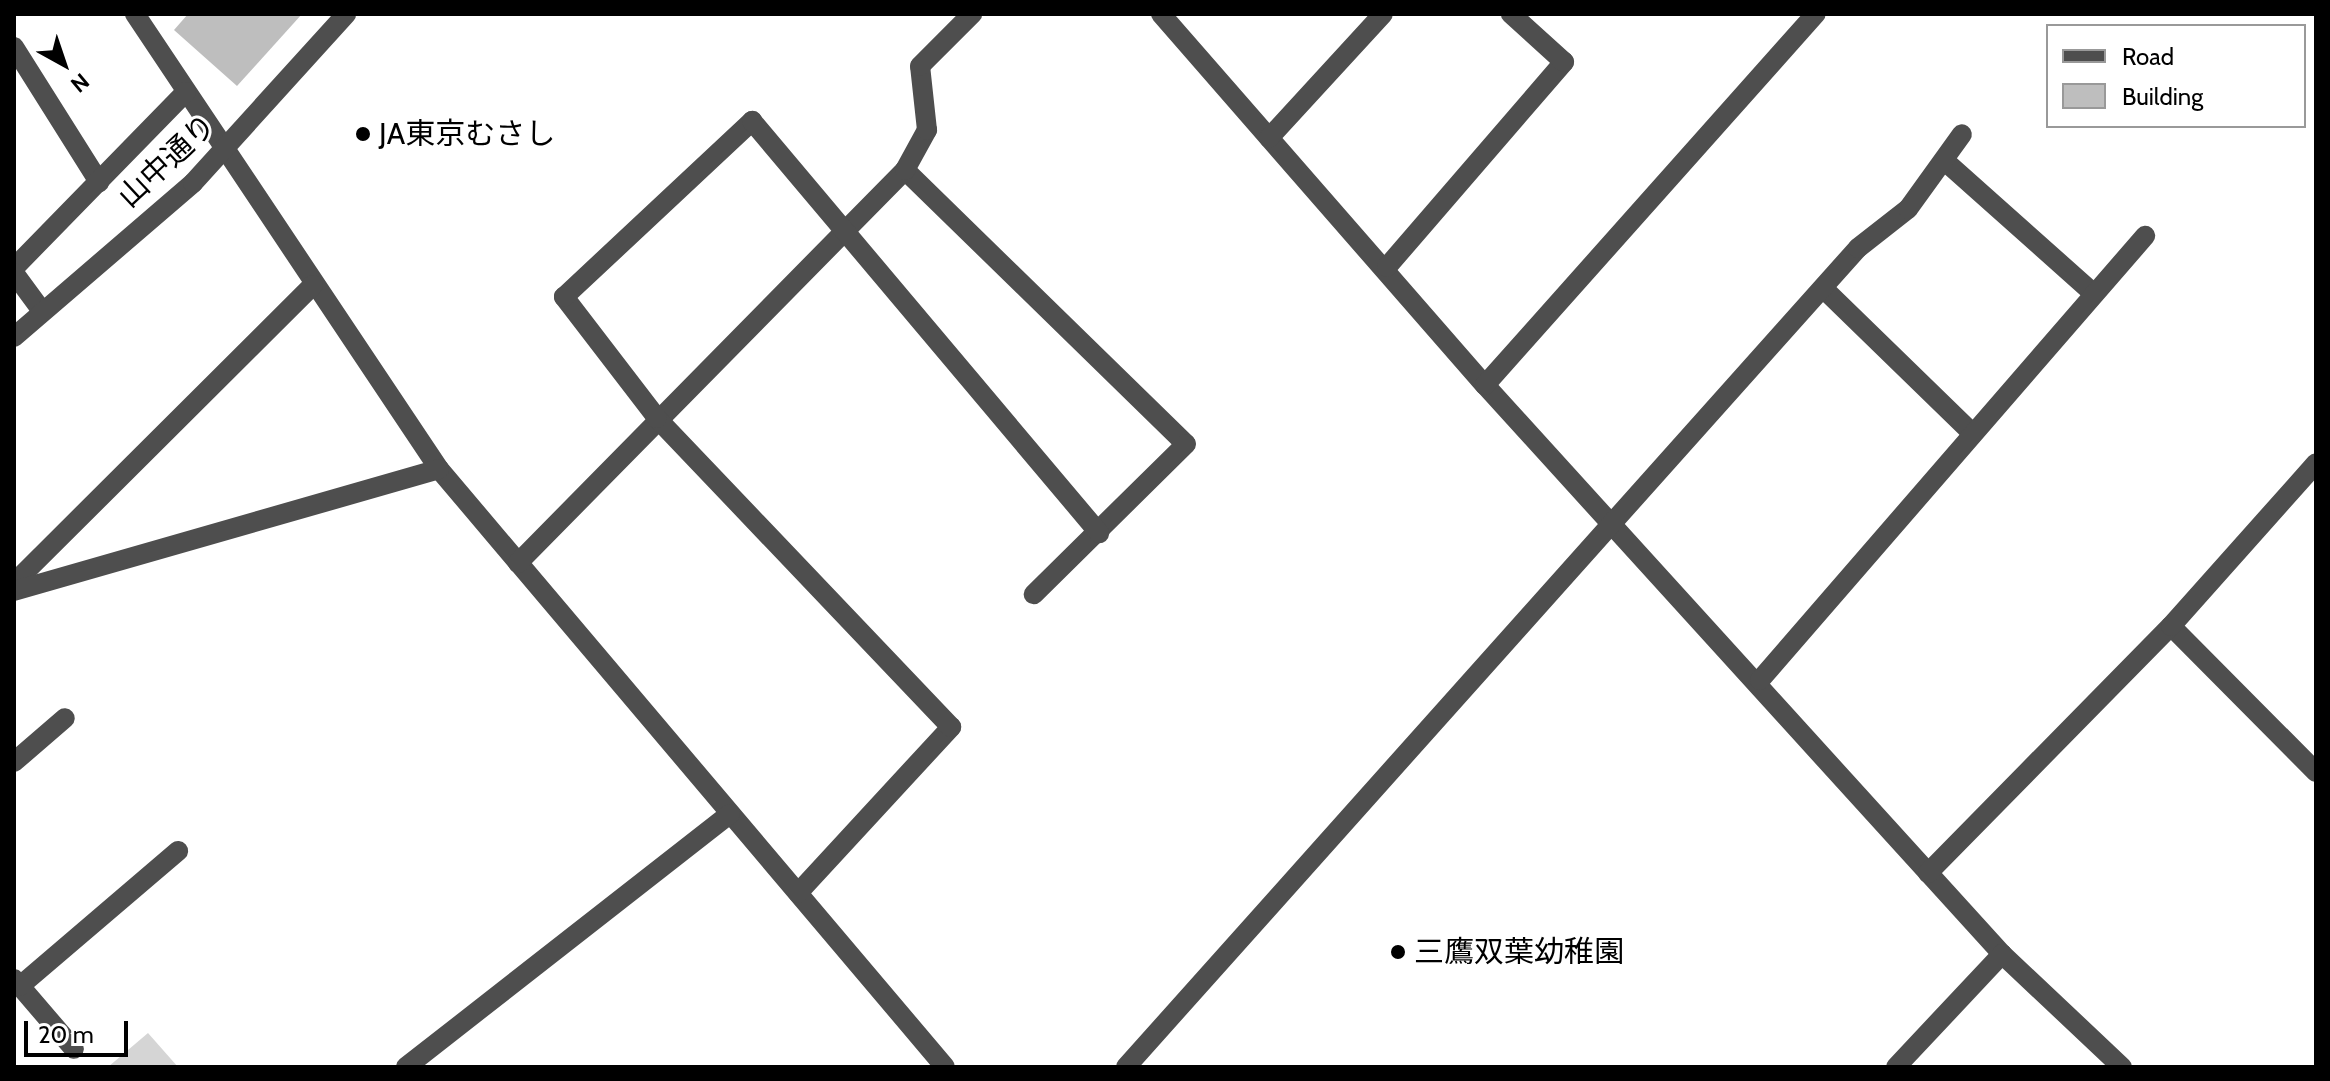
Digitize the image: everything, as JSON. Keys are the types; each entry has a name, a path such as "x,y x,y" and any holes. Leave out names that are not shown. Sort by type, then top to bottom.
{"street":[{"path":"135,14 313,285 439,469 945,1067"},
{"name":"山中通り","path":"14,337 225,152 346,14"},
{"path":"518,563 838,231 905,170 927,130 920,66 972,14"},
{"path":"1269,138 1383,14"},
{"path":"1387,267 1564,62 1511,14"},
{"path":"1485,385 1815,14"},
{"path":"1167,16 1269,138 1387,267 1485,385 1760,680 1928,873 2002,954 2122,1067"},
{"path":"14,47 99,182"},
{"path":"42,311 15,271 186,92"},
{"path":"798,893 951,727 657,418 564,297 752,121 838,231 1099,533"},
{"path":"1126,1067 1611,520 1858,248 1908,209 1946,162 1962,134"},
{"path":"1946,162 2094,294"},
{"path":"905,170 1186,444 1034,594"},
{"path":"1760,680 2145,236"},
{"path":"14,583 313,285"},
{"path":"1823,288 1973,434"},
{"path":"1928,873 2171,626 2316,463"},
{"path":"14,591 439,469"},
{"path":"2171,626 2316,772"},
{"path":"14,762 65,718"},
{"path":"406,1067 730,814"},
{"path":"74,1049 18,991 178,851"},
{"path":"1896,1067 2002,954"}],"shaded area":[{"path":"148,1033 178,1067 108,1067"}],"building":[{"path":"188,14 302,14 237,86 174,30"}],"place":[{"name":"JA東京むさし","path":"363,134"},
{"name":"三鷹双葉幼稚園","path":"1398,952"}]}
